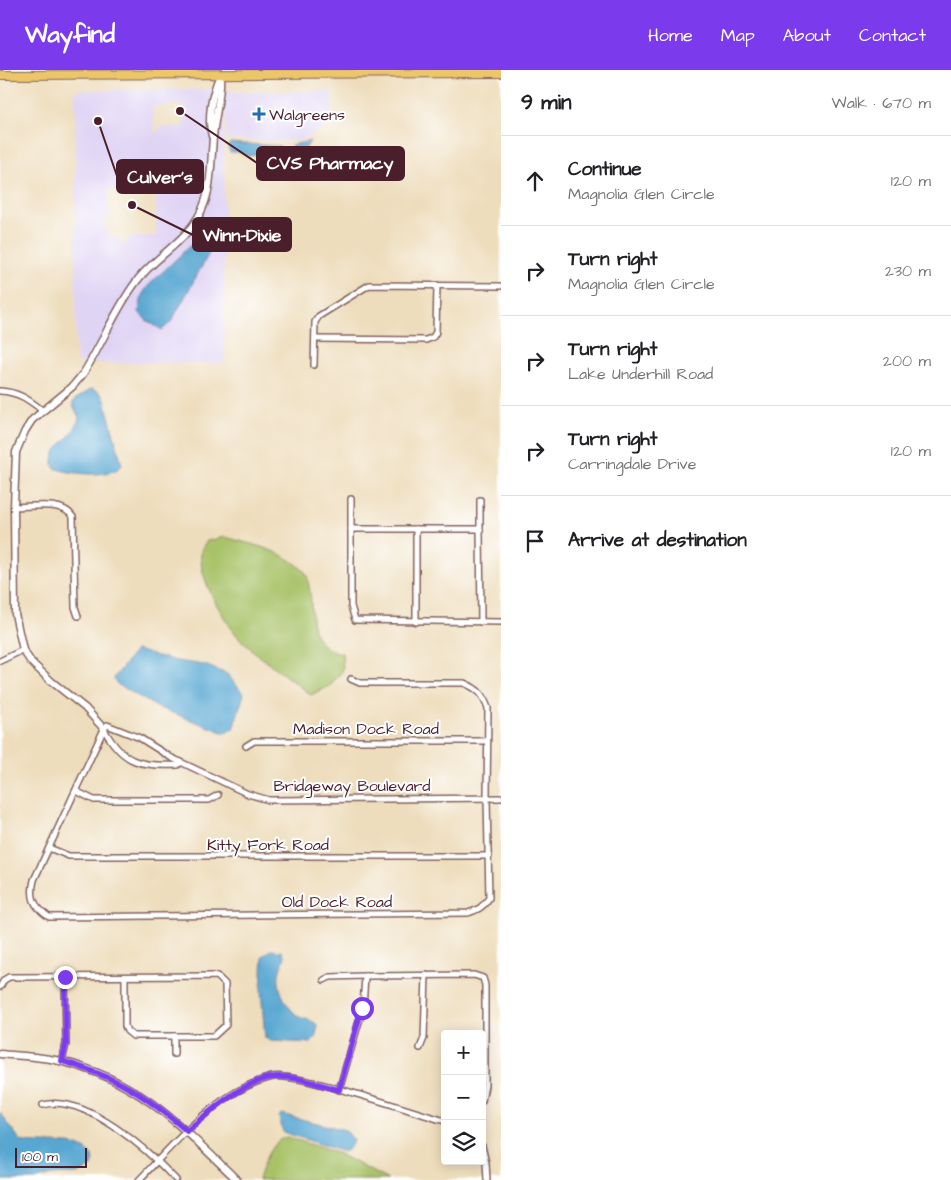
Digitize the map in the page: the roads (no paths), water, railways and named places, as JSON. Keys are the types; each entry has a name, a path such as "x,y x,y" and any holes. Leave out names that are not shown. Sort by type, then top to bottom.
{"highway":[{"path":"0,75 318,72 501,74"}],"street":[{"path":"181,762 178,765 157,766 130,760 116,748 104,729 85,708 38,670 23,650 15,614 14,507 16,452 25,431 42,410 72,386 83,374 111,323 139,278 184,236 201,212 210,189 213,137 209,118 220,74"},
{"path":"314,365 315,322 319,316 369,285 501,286"},
{"path":"315,339 426,340 433,337 436,332 437,285"},
{"path":"0,391 13,392 26,397 42,410"},
{"path":"351,499 352,617 360,621 501,622"},
{"path":"480,500 481,622"},
{"path":"14,507 59,507 70,513 73,517 75,607 78,616"},
{"path":"351,529 480,529"},
{"path":"416,529 416,622"},
{"path":"0,661 23,650"},
{"name":"Old Dock Road","path":"104,729 34,880 31,892 32,901 49,917 468,913 484,906 489,898 486,798 488,708 484,696 464,683 360,683 351,678"},
{"name":"Bridgeway Boulevard","path":"104,729 107,725 140,738 181,762 248,794 269,800 501,798"},
{"name":"Madison Dock Road","path":"246,746 254,741 487,741"},
{"path":"76,791 94,800 209,800 218,795"},
{"name":"Kitty Fork Road","path":"49,848 69,856 488,856"},
{"path":"420,1048 424,1038 426,975"},
{"path":"324,980 330,977 426,975 474,975 483,978 485,985 485,1075"},
{"path":"0,987 8,978 217,976 225,984 226,1025 214,1036 133,1036 125,1026 125,977"},
{"path":"339,1090 362,1008 365,976"},
{"path":"62,1061 66,1044 65,977"},
{"path":"174,1036 174,1054"},
{"path":"0,1054 62,1061 100,1073 128,1086 156,1104 187,1131 237,1180"},
{"path":"138,1180 187,1131 218,1104 246,1087 274,1077 300,1080 339,1090 442,1120"},
{"path":"43,1105 57,1102 92,1115 131,1137 158,1160 176,1180"},
{"path":"486,1165 486,1180"}],"water":[{"path":"310,141 303,153 291,150 292,145"},
{"path":"230,143 280,146 281,149 249,156 240,152 230,152 228,147"},
{"path":"205,235 214,240 212,248 171,322 162,330 146,320 139,312 142,295 148,286 194,242"},
{"path":"91,389 99,392 104,397 122,465 117,469 100,474 70,472 54,468 53,460 58,448 77,425 79,417 73,406 73,401"},
{"path":"136,650 177,661 205,665 227,674 244,694 233,729 225,733 157,707 117,684 114,678"},
{"path":"271,950 282,951 285,956 280,971 279,986 286,1003 298,1016 314,1022 318,1026 315,1039 311,1043 271,1041 265,1038 261,990 263,956"},
{"path":"0,1113 21,1141 30,1143 62,1143 81,1147 89,1152 94,1160 92,1167 77,1174 51,1175 35,1180 0,1180"},
{"path":"281,1114 345,1130 353,1139 352,1144 346,1151 341,1151 283,1132 279,1117"}],"place":[{"name":"CVS Pharmacy","path":"180,111"},
{"name":"Walgreens","path":"259,114"},
{"name":"Culver's","path":"98,121"},
{"name":"Winn-Dixie","path":"132,205"}]}
